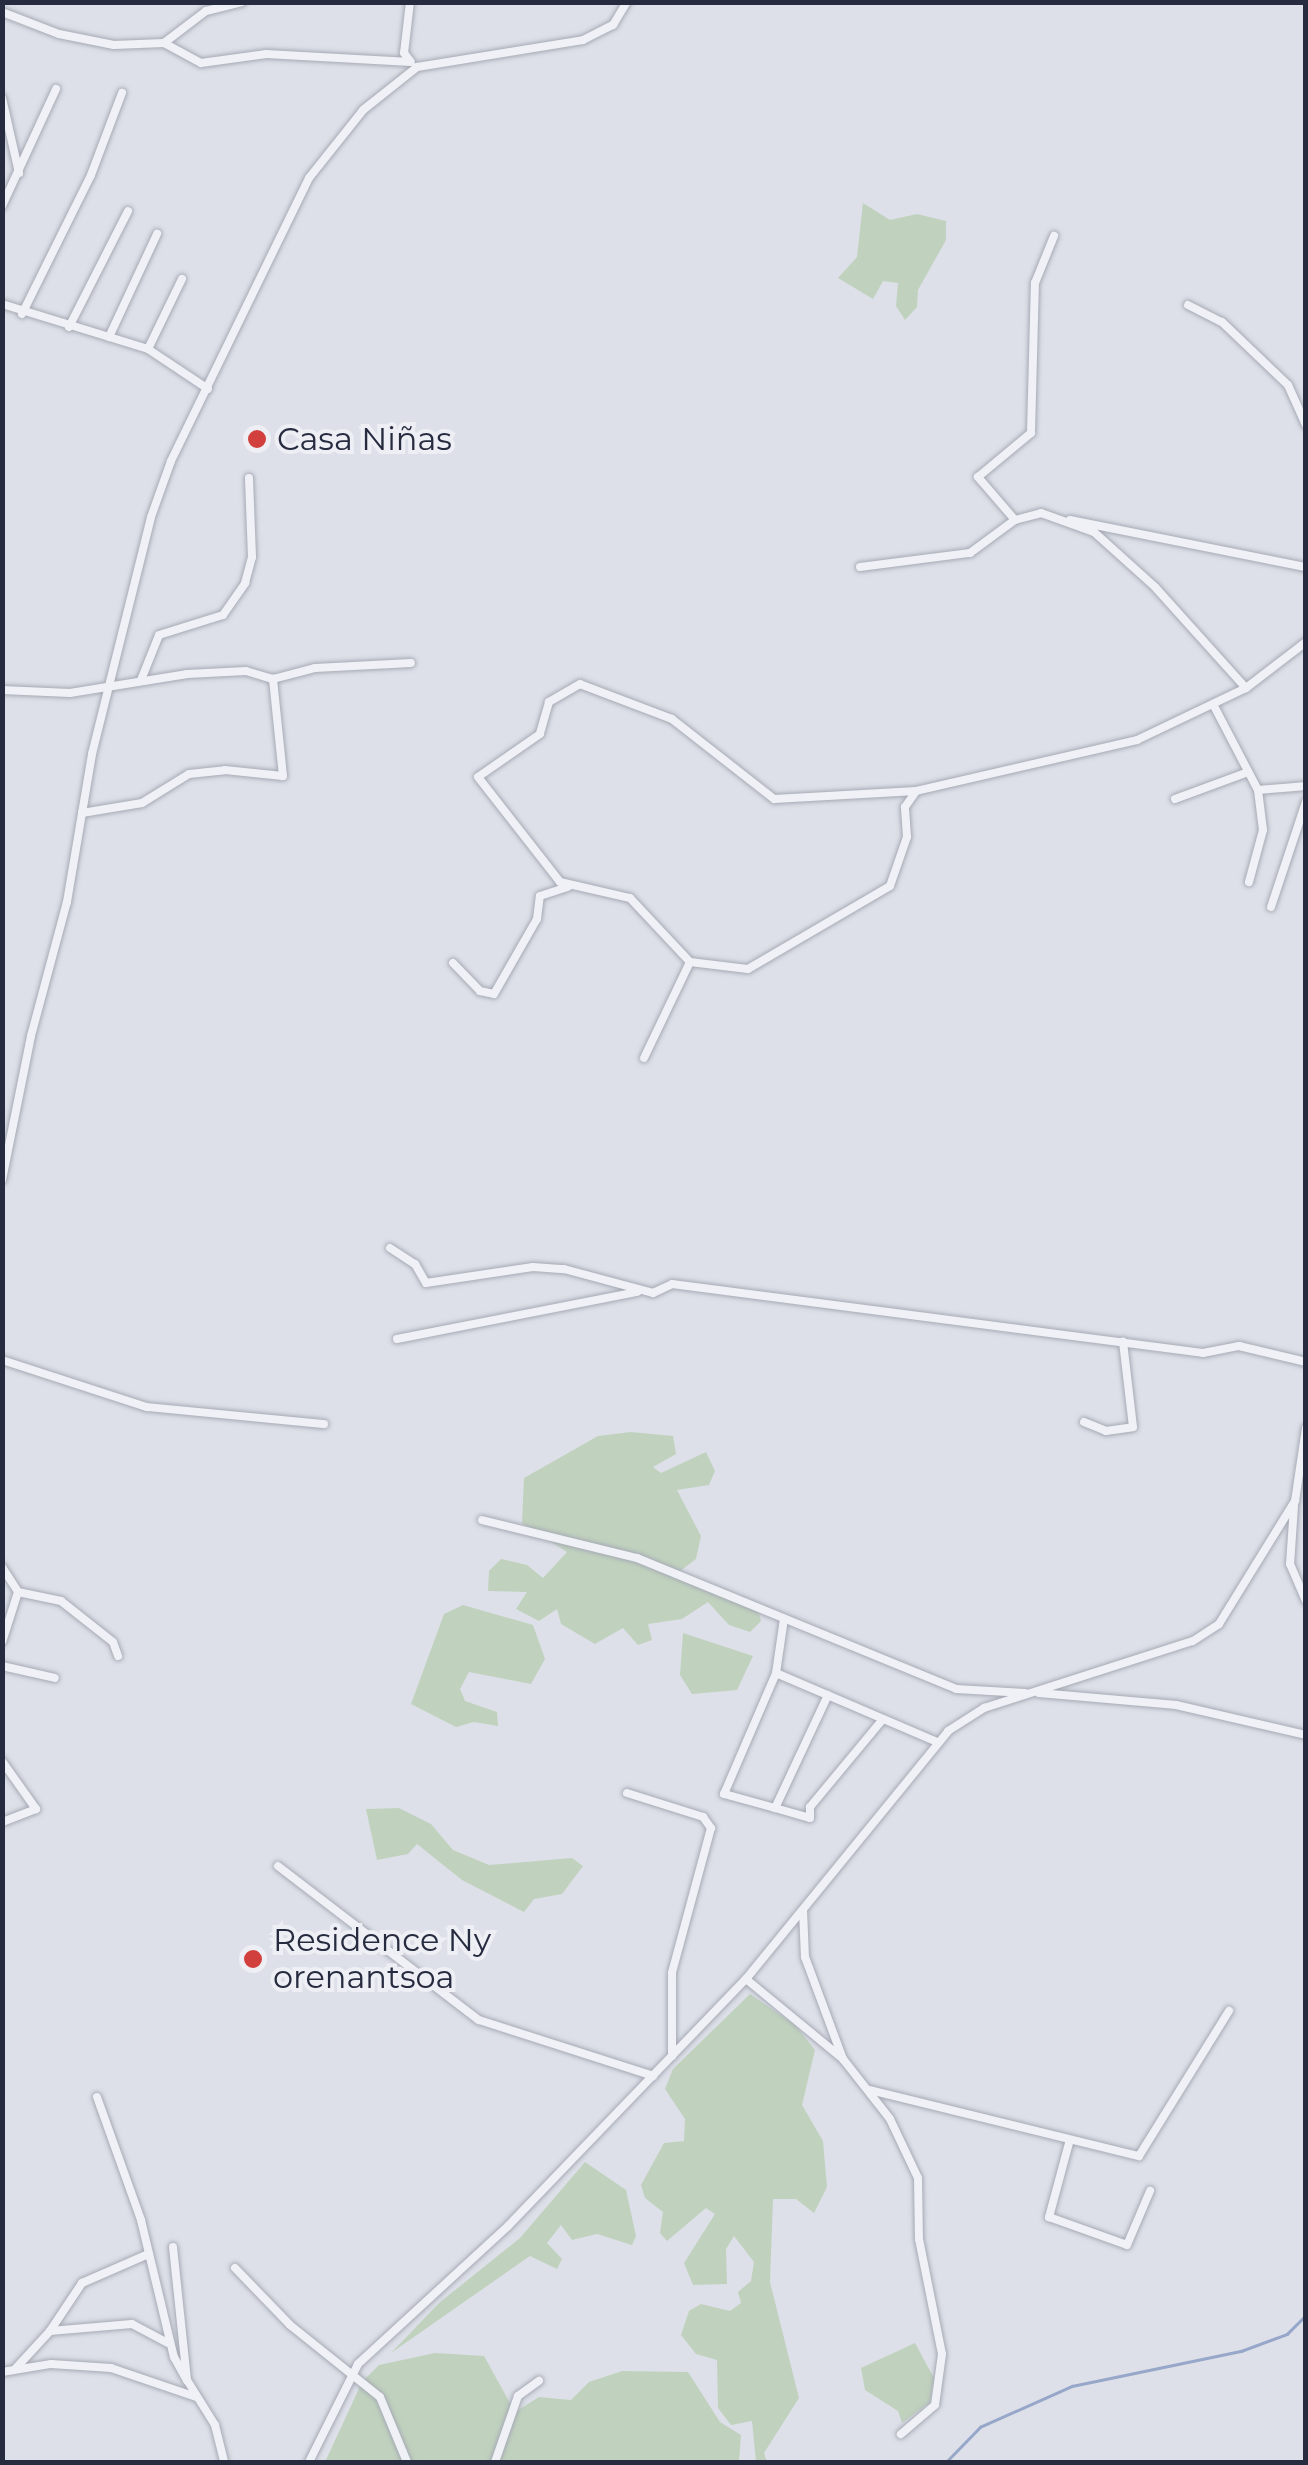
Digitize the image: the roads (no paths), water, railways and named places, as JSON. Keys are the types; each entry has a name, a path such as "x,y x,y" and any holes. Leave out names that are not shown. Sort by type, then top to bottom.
{"street":[{"path":"164,43 206,12 242,2"},
{"path":"410,2 404,53 414,64"},
{"path":"2,12 59,34 114,44 164,43 202,63 266,54 414,64 584,40 613,24 626,2"},
{"path":"2,1180 151,516 309,178 363,110 414,64"},
{"path":"2,206 56,89"},
{"path":"22,314 92,175 122,94"},
{"path":"2,98 19,173"},
{"path":"69,327 128,211"},
{"path":"108,337 157,234"},
{"path":"1015,520 978,477 1031,433 1035,284 1054,236"},
{"path":"148,348 182,279"},
{"path":"2,304 22,314 148,348 208,389"},
{"path":"1188,305 1222,322 1288,385 1306,425"},
{"path":"141,680 159,634 224,615 244,583 252,557 249,478"},
{"path":"1051,516 1094,532 1155,587 1246,688"},
{"path":"860,567 970,553 1015,520 1051,516 1306,567"},
{"path":"916,791 905,808 907,838 896,871 874,901 825,919 764,966 690,962 630,898 560,882 478,777 540,734 549,702 580,684 672,719 774,800 916,791 1137,740 1246,688 1306,642"},
{"path":"2,690 70,693 141,680 246,671 274,680 316,668 411,663"},
{"path":"82,813 142,802 189,774 225,770 282,776 274,680"},
{"path":"1214,706 1258,790 1263,830 1249,882"},
{"path":"1175,798 1248,772"},
{"path":"1258,790 1306,786"},
{"path":"1271,906 1306,802"},
{"path":"453,963 480,991 494,994 538,919 540,896 572,886"},
{"path":"644,1058 690,962"},
{"path":"390,1248 415,1264 426,1283 533,1267 641,1291"},
{"path":"397,1339 672,1284 1203,1353 1239,1346 1306,1362"},
{"path":"1084,1422 1106,1431 1134,1427 1123,1342"},
{"path":"2,1360 147,1407 324,1424"},
{"path":"1306,1428 1290,1564 1306,1601"},
{"path":"309,2462 358,2364 457,2276 746,1980 938,1742 984,1708 1194,1641 1219,1624 1295,1501"},
{"path":"482,1520 636,1558 956,1689 1176,1705 1306,1734"},
{"path":"2,1566 18,1592 60,1600 113,1642 118,1656"},
{"path":"2,1642 18,1592"},
{"path":"784,1619 776,1673 724,1794 810,1818 810,1807 883,1719"},
{"path":"2,1666 54,1678"},
{"path":"776,1673 938,1742"},
{"path":"775,1808 828,1695"},
{"path":"2,1762 36,1810 2,1822"},
{"path":"628,1793 703,1817 711,1828 672,1972 672,2056"},
{"path":"278,1866 479,2020 654,2076"},
{"path":"804,1910 805,1957 842,2059"},
{"path":"746,1980 842,2059 870,2090 918,2178 919,2239 942,2354 935,2406 901,2434"},
{"path":"870,2090 1010,2120 1069,2143 1140,2156 1229,2010"},
{"path":"97,2097 170,2346 216,2424 224,2462"},
{"path":"1069,2143 1049,2218 1127,2244 1150,2191"},
{"path":"173,2247 187,2380"},
{"path":"15,2370 50,2331 82,2283 146,2254"},
{"path":"236,2268 290,2324 380,2397 408,2462"},
{"path":"50,2331 132,2324 154,2331 170,2346"},
{"path":"2,2372 51,2364 110,2368 198,2398"},
{"path":"495,2462 518,2396 539,2382"}],"waterway":[{"path":"946,2462 980,2427 1072,2386 1241,2351 1287,2334 1306,2315"}],"place":[{"name":"Casa Niñas","path":"257,439"},
{"name":"Residence Ny orenantsoa","path":"253,1959"}]}
